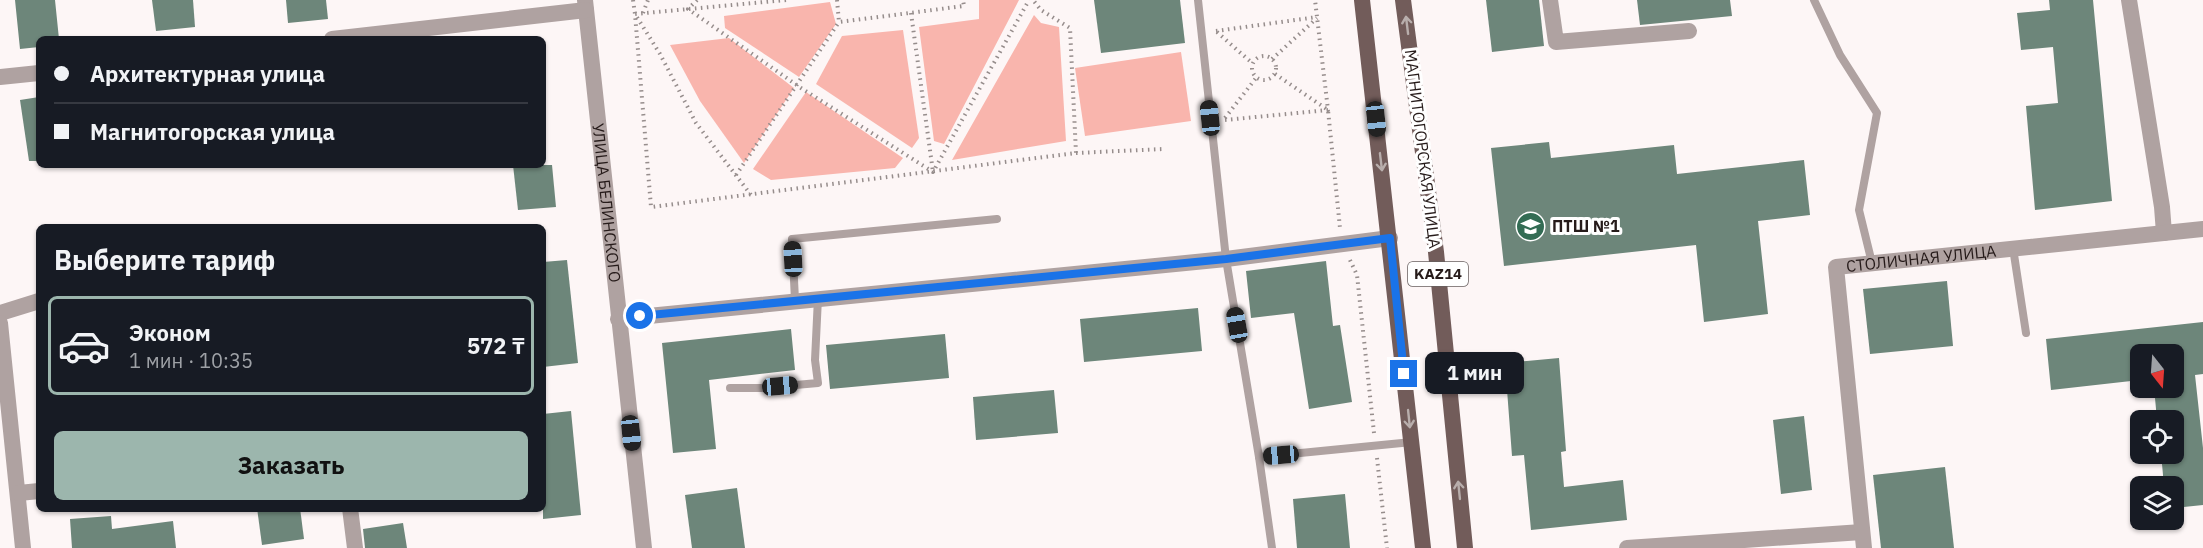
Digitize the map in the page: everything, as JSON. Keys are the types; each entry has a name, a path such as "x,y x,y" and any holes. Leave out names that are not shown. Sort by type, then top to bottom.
{"main road":[{"name":"KAZ14","path":"1362,0 1423,548"},
{"name":"МАГНИТОГОРСКАЯ УЛИЦА","path":"1403,0 1436,252 1465,548"}],"street":[{"path":"1550,0 1556,42 1689,31"},
{"path":"2129,0 2162,207 2164,233"},
{"path":"354,36 586,5"},
{"name":"УЛИЦА БЕЛИНСКОГО","path":"586,5 644,548"},
{"path":"0,77 36,73"},
{"name":"СТОЛИЧНАЯ УЛИЦА","path":"1627,548 1863,540 1836,267 2203,229"},
{"path":"618,318 1226,259 1390,238"},
{"path":"0,313 36,303"},
{"path":"0,323 23,548"},
{"path":"19,493 36,490"},
{"path":"350,512 355,548"}],"lane":[{"path":"1198,0 1226,259 1272,548"},
{"path":"1814,0 1840,55 1877,113 1859,210 1872,263"},
{"path":"795,300 792,239 997,219"},
{"path":"2013,248 2025,333"},
{"path":"730,388 761,388 818,382 815,360 818,298"},
{"path":"1259,457 1412,442"}],"path":[{"path":"633,0 651,207 1077,153 1163,149"},
{"path":"643,13 648,0"},
{"path":"688,9 697,0"},
{"path":"635,14 786,0"},
{"path":"736,175 839,22 837,0"},
{"path":"839,22 964,6 963,0"},
{"path":"933,172 1031,0 1041,10 1070,28 1077,153"},
{"path":"1315,0 1342,244 1357,275 1375,441"},
{"path":"688,9 797,85 933,172"},
{"path":"911,13 933,172"},
{"path":"635,14 660,54 696,123 751,195"},
{"path":"1216,31 1317,17"},
{"path":"1272,59 1317,17"},
{"path":"1216,31 1217,42"},
{"path":"1216,31 1252,63"},
{"path":"1261,56 1272,59 1276,69 1275,74 1266,81 1256,78 1251,68 1252,63 1261,56"},
{"path":"1275,74 1328,110"},
{"path":"1223,120 1256,78"},
{"path":"1222,109 1223,120"},
{"path":"1223,120 1328,110"},
{"path":"1376,453 1387,548"}],"shaded area":[{"path":"979,0 1019,0 944,144 934,141 919,27 979,19"},
{"path":"830,2 836,24 799,77 725,28 724,16"},
{"path":"1034,15 1041,23 1059,27 1066,141 952,160"},
{"path":"903,30 919,138 912,148 816,84 842,36"},
{"path":"729,38 794,88 744,163 700,101 670,45"},
{"path":"1181,52 1191,121 1085,136 1075,68"},
{"path":"806,92 903,158 895,168 771,180 753,169"}],"building":[{"path":"15,0 55,0 59,36 36,36 36,47 20,49"},
{"path":"152,0 193,0 195,27 156,31"},
{"path":"286,0 326,0 328,19 288,23"},
{"path":"1094,0 1180,0 1185,43 1101,53"},
{"path":"1486,0 1539,0 1544,46 1492,52"},
{"path":"1637,0 1730,0 1732,16 1640,25"},
{"path":"2049,0 2093,0 2112,201 2035,210 2026,106 2058,103 2053,47 2021,50 2017,13 2050,10"},
{"path":"36,97 36,161 29,161 20,100"},
{"path":"1549,142 1551,158 1674,145 1677,174 1804,160 1810,215 1758,221 1768,314 1704,322 1696,245 1504,266 1491,148"},
{"path":"546,165 552,165 556,207 518,210 513,168 546,168"},
{"path":"567,260 578,363 546,367 546,262"},
{"path":"1326,261 1333,326 1340,325 1352,402 1309,409 1294,313 1251,318 1246,271"},
{"path":"1947,281 1953,346 1870,354 1863,289"},
{"path":"1198,308 1202,351 1084,362 1080,319"},
{"path":"2203,322 2203,374 2195,375 2203,448 2203,505 2184,507 2184,476 2163,476 2162,464 2184,464 2184,410 2156,410 2155,398 2184,398 2184,344 2130,344 2130,381 2051,390 2046,339"},
{"path":"791,329 795,370 709,380 716,449 673,453 662,343"},
{"path":"945,334 949,378 830,389 826,345"},
{"path":"1559,358 1566,451 1561,452 1564,487 1623,480 1627,520 1531,530 1524,455 1512,456 1505,363"},
{"path":"1054,390 1058,433 976,440 973,397"},
{"path":"571,411 581,515 543,519 543,512 546,512 546,414"},
{"path":"1804,416 1812,490 1781,494 1773,420"},
{"path":"1945,467 1954,548 1881,548 1873,475"},
{"path":"737,488 745,548 692,548 685,495"},
{"path":"1345,494 1350,548 1297,548 1293,499"},
{"path":"258,512 301,512 304,539 262,545"},
{"path":"111,516 112,529 173,521 176,548 72,548 70,519"},
{"path":"403,523 407,548 365,548 363,529"}],"place":[{"name":"ПТШ №1","path":"1531,226"}],"route":[{"path":"640,316 1226,259 1390,238 1404,374"}]}
